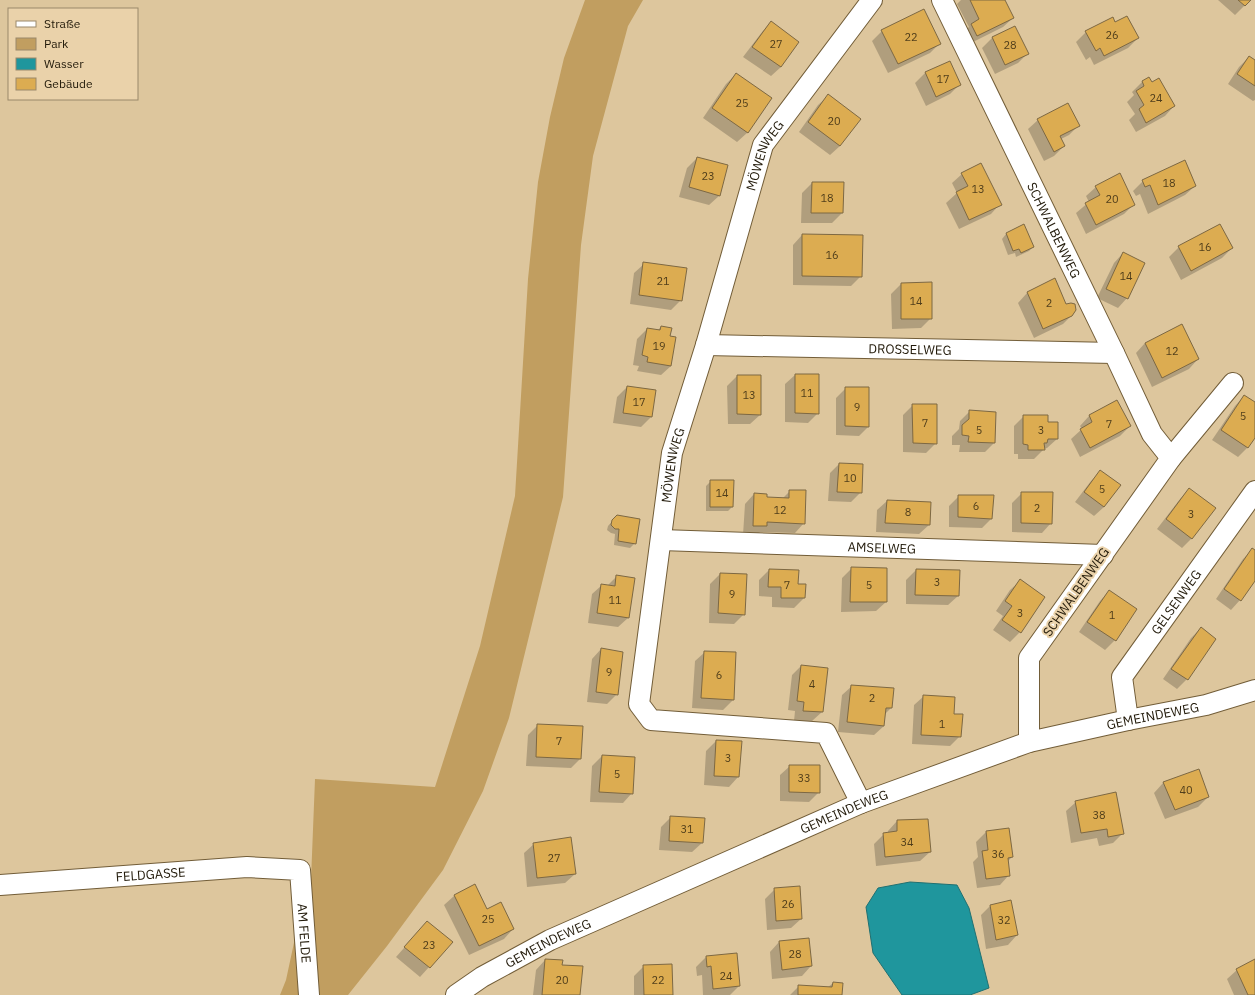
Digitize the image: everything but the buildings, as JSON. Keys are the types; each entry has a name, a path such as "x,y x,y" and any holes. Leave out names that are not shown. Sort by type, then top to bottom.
{"street":[{"name":"MÖWENWEG","path":"862,803 826,733 651,720 639,704 672,453 706,345 763,145 872,0"},
{"name":"SCHWALBENWEG","path":"942,0 1152,434 1171,458"},
{"name":"DROSSELWEG","path":"706,345 1114,353"},
{"name":"SCHWALBENWEG","path":"1029,742 1029,658 1171,458 1233,383"},
{"name":"GELSENWEG","path":"1128,720 1122,677 1255,491"},
{"name":"AMSELWEG","path":"661,540 1103,555"},
{"name":"GEMEINDEWEG","path":"456,995 482,977 550,940 862,803 1029,742 1128,720 1206,705 1255,690"},
{"name":"FELDGASSE","path":"0,885 247,867 300,870"},
{"name":"AM FELDE","path":"300,870 309,995"}],"green space":[{"path":"585,0 643,0 628,26 593,156 581,245 563,497 509,718 483,791 443,870 387,946 348,995 316,995 310,905 315,779 435,787 480,646 515,496 528,279 538,182 550,117 564,58"},
{"path":"298,924 300,995 280,995 286,980"}],"water":[{"path":"910,882 957,885 969,908 989,988 970,995 902,995 873,953 866,907 878,888"}]}
